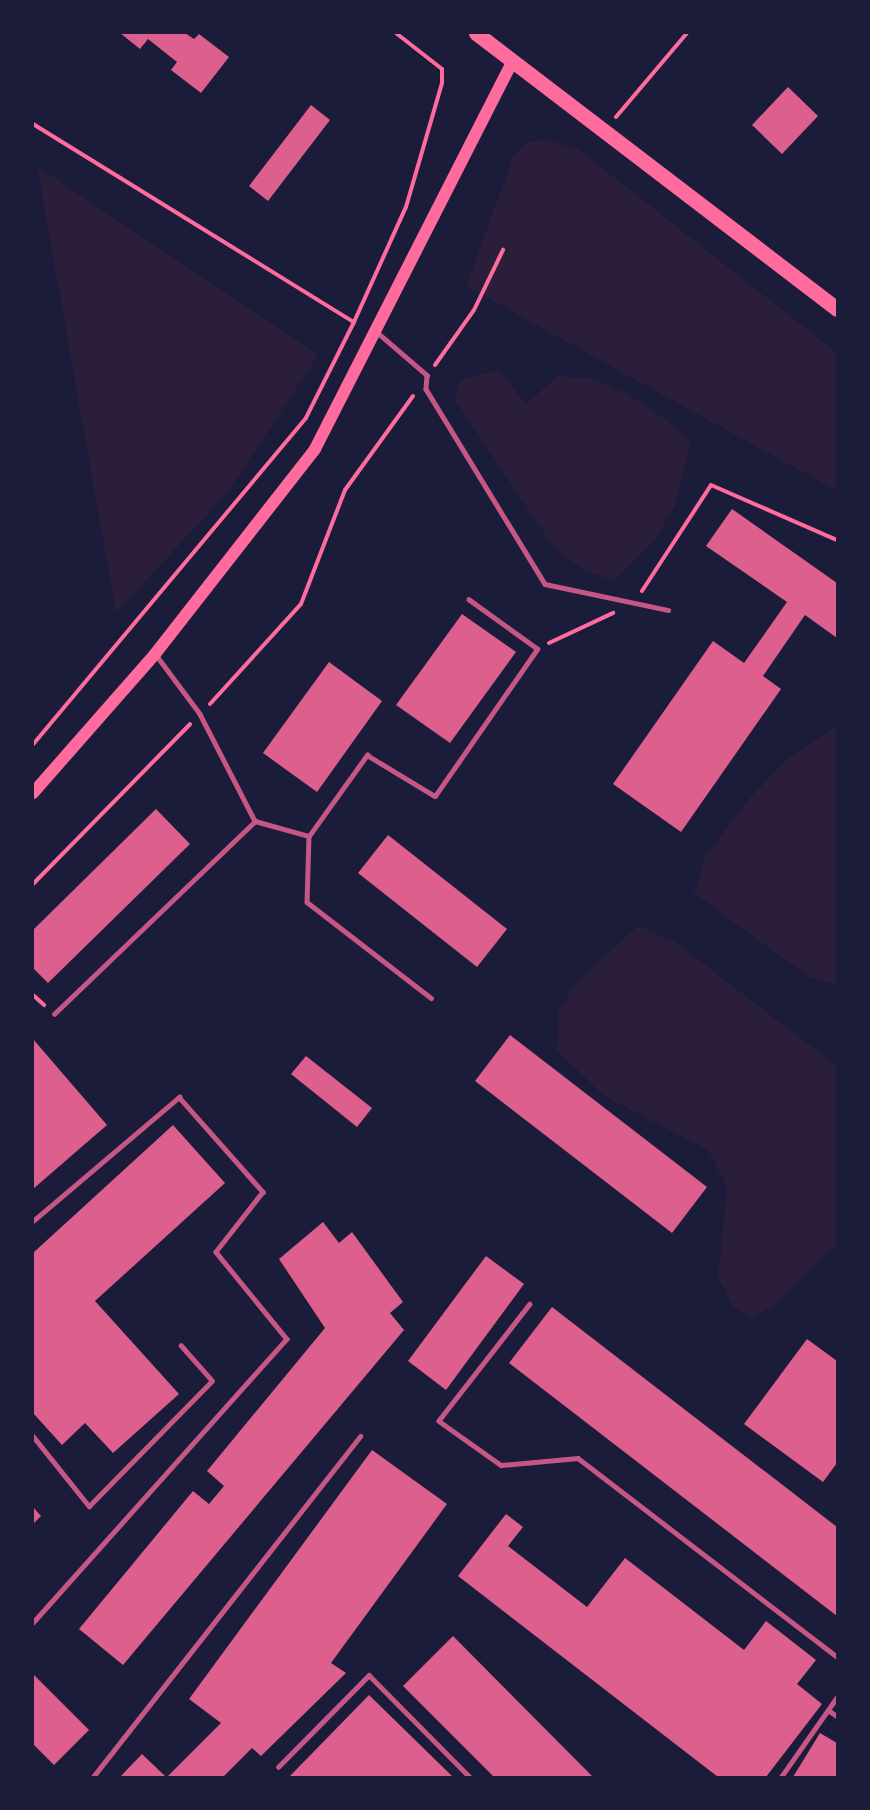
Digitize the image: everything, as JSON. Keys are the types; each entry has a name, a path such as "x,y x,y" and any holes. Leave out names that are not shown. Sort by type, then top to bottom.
{"main road":[{"path":"477,33 837,309"},
{"path":"33,793 155,654 315,448 378,333 513,60"}],"lane":[{"path":"378,333 427,375 426,388 545,584 668,610"},
{"path":"431,998 307,902 309,836 368,755 435,796 537,648 469,600"},
{"path":"155,654 200,714 255,821 309,836"},
{"path":"54,1014 255,821"},
{"path":"33,1221 179,1097 263,1192 216,1252 287,1338 33,1623"},
{"path":"530,1304 439,1421 501,1465 578,1458 837,1657"},
{"path":"33,1436 89,1506 212,1381 181,1346"},
{"path":"93,1777 360,1436"},
{"path":"278,1767 369,1675 470,1777"},
{"path":"781,1777 837,1697"},
{"path":"828,1710 837,1716"}],"path":[{"path":"33,745 306,418 354,322 406,207 442,83 442,69 396,33"},
{"path":"604,131 687,33"},
{"path":"33,124 354,322"},
{"path":"33,884 200,714 301,604 345,490 474,310 503,250"},
{"path":"435,365 435,376"},
{"path":"537,648 634,603 711,485 837,540"}],"shaded area":[{"path":"540,139 577,148 837,353 837,491 466,286 513,157 524,144"},
{"path":"37,166 318,355 228,492 116,613"},
{"path":"489,372 501,372 526,405 557,376 593,379 628,394 682,431 690,444 676,504 657,537 613,581 583,569 555,549 455,400 457,386 466,378"},
{"path":"837,726 837,984 809,977 694,893 705,857 748,800 786,760"},
{"path":"638,926 675,942 837,1066 837,1244 778,1303 753,1317 734,1308 718,1277 727,1188 708,1150 604,1096 557,1050 559,1010 577,982"}],"building":[{"path":"120,33 185,33 194,39 199,34 229,57 201,93 171,70 177,62 148,39 140,49"},
{"path":"788,87 818,116 782,154 752,125"},
{"path":"311,105 330,120 268,201 249,186"},
{"path":"732,509 837,583 837,638 805,615 763,676 781,689 681,832 613,784 713,641 744,663 787,602 706,546"},
{"path":"462,614 516,652 450,743 396,705"},
{"path":"329,662 382,701 317,792 263,753"},
{"path":"156,809 190,844 48,983 33,968 33,930"},
{"path":"388,835 507,929 477,967 358,873"},
{"path":"510,1035 707,1187 672,1233 475,1081"},
{"path":"33,1039 107,1125 33,1189"},
{"path":"306,1056 372,1108 357,1127 291,1074"},
{"path":"173,1125 225,1183 95,1301 179,1394 113,1453 85,1423 62,1445 33,1413 33,1253"},
{"path":"323,1222 339,1243 352,1232 403,1302 390,1313 404,1330 123,1665 79,1629 193,1491 209,1504 224,1486 207,1471 325,1328 279,1259"},
{"path":"486,1256 524,1284 446,1390 408,1361"},
{"path":"552,1307 837,1527 837,1616 509,1363"},
{"path":"807,1339 837,1361 837,1463 823,1482 744,1424"},
{"path":"372,1450 447,1504 331,1663 346,1673 261,1756 252,1748 223,1777 167,1777 221,1723 189,1699"},
{"path":"33,1507 41,1516 33,1524"},
{"path":"506,1514 523,1527 508,1546 587,1607 625,1558 744,1650 766,1621 816,1660 797,1684 822,1704 766,1777 718,1777 458,1576"},
{"path":"453,1636 593,1777 494,1777 403,1686"},
{"path":"33,1674 89,1730 54,1765 33,1744"},
{"path":"369,1695 453,1777 289,1777"},
{"path":"820,1733 837,1743 837,1777 793,1777"},
{"path":"142,1754 166,1777 120,1777"}]}
